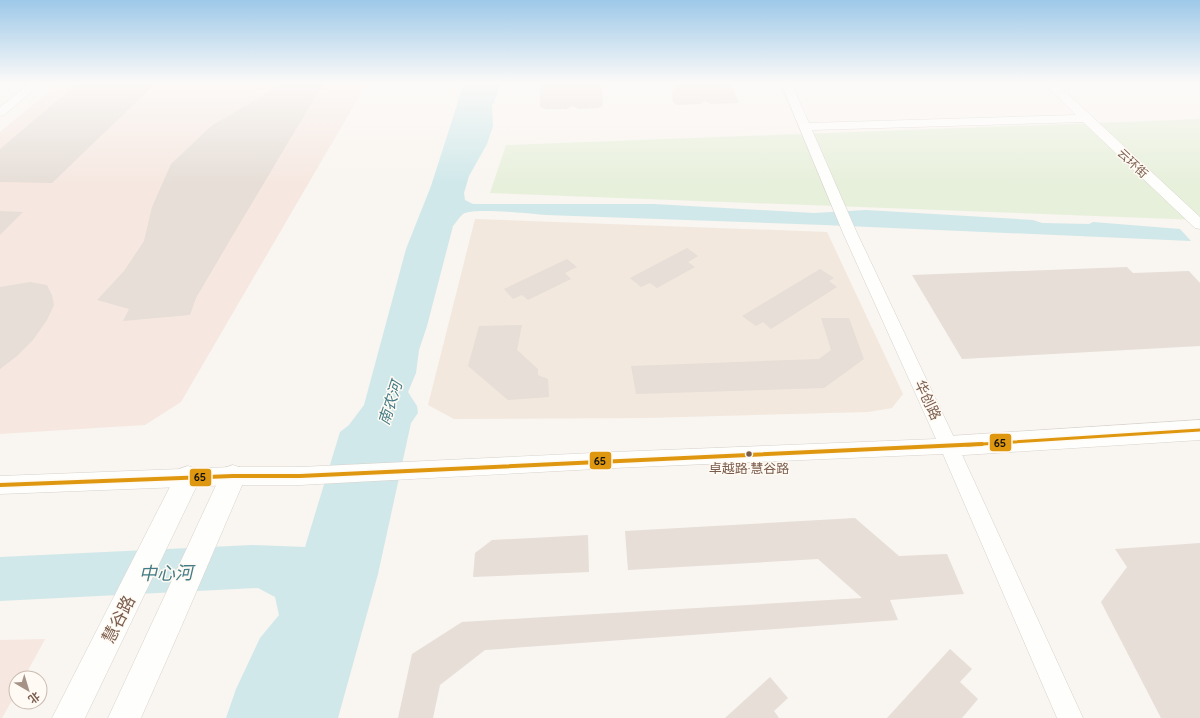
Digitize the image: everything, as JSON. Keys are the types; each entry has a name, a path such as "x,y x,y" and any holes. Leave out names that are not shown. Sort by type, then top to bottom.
{"main road":[{"path":"950,446 1200,430"},
{"path":"124,718 172,615 233,476"},
{"name":"慧谷路","path":"68,718 188,478"}],"street":[{"name":"华创路","path":"800,117 850,234 950,446 1070,718"},
{"path":"805,127 1086,118"},
{"name":"云环街","path":"1086,118 1200,225"},
{"path":"0,485 233,476 300,476 614,460 950,446"}],"shaded area":[{"path":"19,117 347,117 181,402 145,425 0,434 0,132"},
{"path":"475,219 827,232 903,394 892,408 868,412 646,418 454,419 428,405"},
{"path":"45,639 28,670 8,670 8,707 2,718 0,718 0,640"}],"green space":[{"path":"1200,119 1200,220 490,193 506,145"}],"water":[{"path":"453,117 493,117 493,126 487,144 469,176 464,193 465,200 473,204 654,204 814,213 866,210 1033,220 1042,223 1089,224 1093,222 1180,229 1191,241 503,212 469,212 463,214 453,226 427,326 419,350 416,373 408,392 417,406 418,413 411,423 378,574 338,718 226,718 236,689 260,638 279,615 275,597 258,588 0,601 0,557 252,545 305,547 340,432 349,425 364,405 406,249 431,186"}],"building":[{"path":"38,117 121,117 52,183 0,182 0,149"},
{"path":"227,117 304,117 196,298 190,315 123,321 129,309 97,300 124,271 144,241 152,207 171,164 210,127"},
{"path":"0,211 23,212 0,235"},
{"path":"687,248 698,256 688,262 695,267 657,288 650,283 641,287 630,278"},
{"path":"567,259 577,267 565,273 571,279 528,300 522,295 513,299 504,289"},
{"path":"1127,267 1133,273 1189,271 1200,283 1200,346 962,359 912,275"},
{"path":"820,269 834,278 829,281 837,287 771,329 763,322 756,326 742,316"},
{"path":"30,282 47,285 52,295 54,305 47,320 33,340 17,356 0,369 0,287"},
{"path":"821,318 849,318 864,359 824,388 636,394 631,366 819,359 831,350"},
{"path":"522,325 517,350 538,369 538,375 548,379 549,397 508,400 468,366 479,326"},
{"path":"855,518 899,556 947,554 964,594 890,600 898,620 485,650 440,685 433,718 398,718 412,654 462,622 862,598 818,559 628,570 625,531"},
{"path":"588,535 589,572 473,577 475,553 492,540"},
{"path":"1200,543 1200,718 1161,718 1101,602 1127,567 1115,549"},
{"path":"950,649 972,669 960,682 978,699 962,718 887,718"},
{"path":"770,677 788,698 774,711 779,718 725,718"}],"transit line":[{"name":"65","path":"0,485 233,476 300,476 614,460 949,446 1200,430"}],"place":[{"name":"卓越路·慧谷路","path":"749,454"}],"water label":[{"name":"南农河","path":"390,403"},
{"name":"中心河","path":"166,573"}]}
